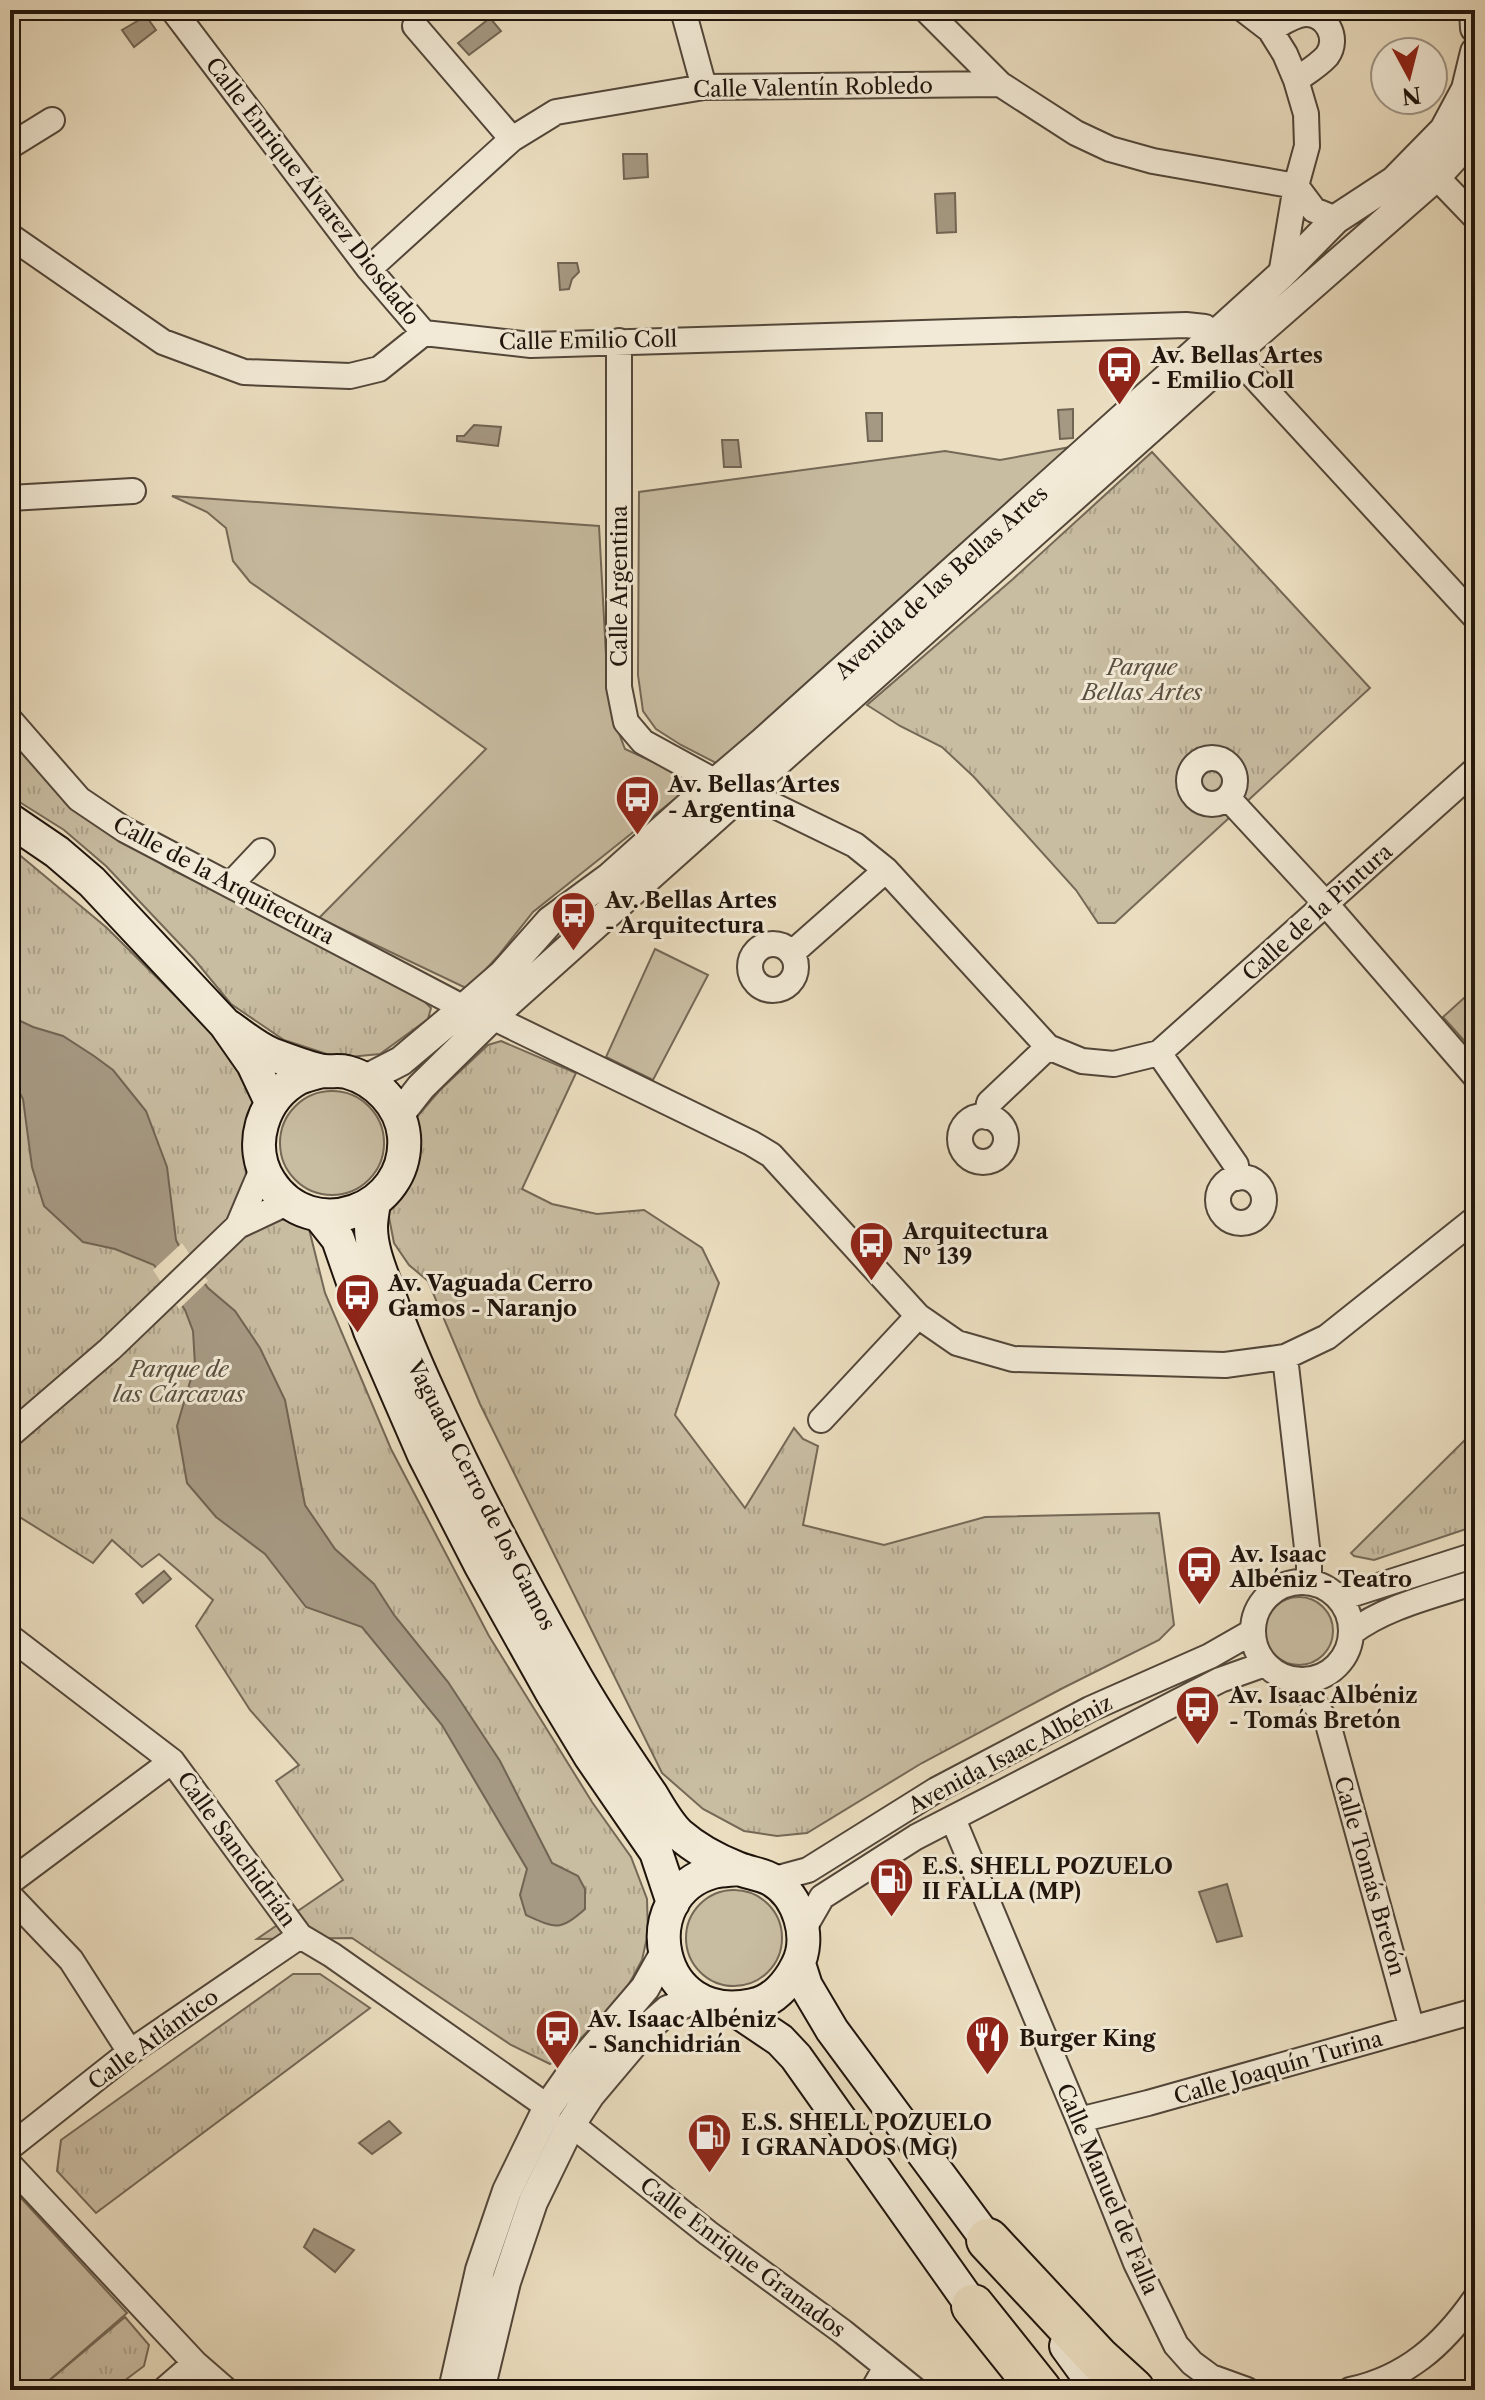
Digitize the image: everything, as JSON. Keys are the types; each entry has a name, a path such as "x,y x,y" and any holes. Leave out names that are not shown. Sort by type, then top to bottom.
{"highway":[{"path":"988,2240 1098,2358 1133,2390"},
{"path":"973,2306 1040,2390"}],"main road":[{"path":"10,820 57,852 92,882 225,1024 253,1064 271,1102"},
{"path":"225,1024 269,1053 322,1071"},
{"path":"322,1071 345,1071 366,1079 386,1094 399,1115 404,1134 404,1153 388,1189 374,1202 357,1211 338,1215 319,1215 289,1202 278,1192 263,1167 259,1147 261,1126 271,1102 300,1077 322,1071"},
{"name":"Vaguada Cerro de los Gamos","path":"374,1202 371,1226 376,1258 405,1340 511,1562 612,1738 678,1833 738,1869 771,1880 787,1893 798,1910 803,1930 799,1964 806,1986 832,2030 1098,2390"},
{"name":"Vaguada Cerro de los Gamos","path":"319,1215 338,1239 370,1331 431,1469 552,1693 590,1756 656,1852 673,1903"},
{"path":"738,1869 712,1872 690,1884 673,1903 663,1927 664,1954 676,1979 696,1999 714,2007 734,2009 761,2003 773,1995 784,1987 799,1964"},
{"path":"734,2009 780,2040 796,2057 973,2306 1028,2390"}],"street":[{"name":"Calle Enrique Álvarez Diosdado","path":"173,10 369,269 424,333"},
{"path":"683,10 704,87"},
{"path":"926,10 1000,84 1076,133 1110,149 1153,161 1296,186 1314,210 1336,219"},
{"path":"1244,10 1270,30 1285,54 1306,114 1307,146 1296,186 1281,275"},
{"path":"1474,10 1475,28"},
{"path":"1270,30 1302,14 1316,16 1328,25 1330,50 1326,57 1296,80"},
{"path":"415,26 512,139"},
{"name":"Avenida de las Bellas Artes","path":"366,1079 401,1061 464,1008 503,974 550,921 610,877 1428,167 1466,89 1475,52"},
{"name":"Calle Valentín Robledo","path":"369,269 512,139 556,112 704,87 1000,84"},
{"path":"10,146 52,120"},
{"name":"Avenida de las Bellas Artes","path":"399,1115 421,1087 492,1017 746,792 1224,345 1281,275 1336,219 1394,181 1428,167 1467,143 1475,127"},
{"path":"1428,167 1475,217"},
{"path":"10,236 163,342 244,372 350,376 379,369 424,333"},
{"name":"Calle Emilio Coll","path":"424,333 531,345 1186,325 1205,327 1224,345"},
{"name":"Calle Argentina","path":"619,341 619,687 626,722 643,742 716,782"},
{"path":"1224,345 1475,617"},
{"path":"10,498 133,491"},
{"name":"Calle de la Arquitectura","path":"10,720 79,799 125,830 464,1008"},
{"name":"Calle de la Pintura","path":"716,782 746,792 855,845 886,870 1048,1047 1082,1061 1114,1064 1159,1053 1475,770"},
{"path":"1228,798 1326,904 1475,1076"},
{"path":"230,885 262,851"},
{"path":"792,953 886,870"},
{"path":"492,1017 771,1155 918,1316 957,1343 1013,1359 1225,1365 1285,1357 1327,1337 1475,1219"},
{"path":"987,1117 989,1103 1048,1047"},
{"path":"1159,1053 1236,1165 1237,1178"},
{"path":"238,1226 263,1167"},
{"path":"10,1435 110,1349 238,1226 289,1202"},
{"path":"821,1420 918,1316"},
{"path":"1285,1357 1309,1582"},
{"path":"1337,1596 1350,1595 1475,1555"},
{"path":"1309,1582 1337,1596 1348,1613 1351,1633 1347,1652 1335,1667 1318,1678 1299,1680 1280,1676 1265,1664 1256,1649 1252,1632 1255,1616 1269,1594 1292,1583 1309,1582"},
{"path":"1351,1633 1364,1622 1395,1609 1475,1582"},
{"name":"Avenida Isaac Albéniz","path":"771,1880 808,1870 936,1790 1090,1709 1210,1656 1252,1632"},
{"name":"Calle Sanchidrián","path":"10,1637 172,1761 300,1936 332,1955 548,2107"},
{"name":"Avenida Isaac Albéniz","path":"803,1930 822,1897 916,1837 1220,1680 1265,1664"},
{"name":"Calle Tomás Bretón","path":"1328,1724 1335,1667"},
{"name":"Calle Tomás Bretón","path":"1299,1680 1328,1724 1412,2029"},
{"path":"10,1882 172,1761"},
{"name":"Calle Manuel de Falla","path":"953,1819 1136,2263 1176,2345 1192,2363 1211,2377 1247,2390"},
{"path":"10,1896 71,1960 130,2052"},
{"name":"Calle Atlántico","path":"10,2147 130,2052 300,1936"},
{"path":"453,2390 480,2270 507,2191 548,2107 569,2077 645,1988 664,1954"},
{"path":"480,2390 506,2282 533,2202 571,2124 590,2095 644,2031 668,2010 696,1999"},
{"name":"Calle Joaquín Turina","path":"1079,2120 1475,2011"},
{"name":"Calle Enrique Granados","path":"571,2124 708,2233 843,2332 915,2390"},
{"path":"10,2165 195,2363 226,2390"},
{"path":"1350,2390 1388,2377 1415,2363 1441,2343 1475,2299"},
{"path":"164,2390 195,2363"},
{"path":"873,2390 886,2367"}],"green space":[{"path":"1076,446 720,765 656,729 643,711 638,675 639,492 945,451 1000,460"},
{"name":"Parque Bellas Artes","path":"1152,452 1370,688 1115,923 1098,923 1076,890 974,777 942,747 867,705 1013,579"},
{"path":"172,496 599,526 607,674 614,720 625,749 679,774 686,790 533,912 468,989 319,918 486,749 250,582 233,561 226,528 207,512"},
{"path":"10,736 74,810 167,867 420,997 431,1008 428,1019 380,1054 339,1058 284,1040 231,1004 194,959 106,866 64,830 10,796"},
{"name":"Parque de las Cárcavas","path":"10,847 107,928 268,1088 246,1129 308,1225 325,1293 391,1449 489,1636 592,1802 631,1857 647,1899 648,1933 642,1960 622,1997 574,2045 550,2064 511,2045 352,1938 257,1939 343,1880 276,1781 299,1765 250,1710 196,1626 213,1600 159,1554 142,1567 112,1540 93,1563 10,1511"},
{"path":"655,949 708,975 653,1080 606,1057"},
{"path":"1475,988 1475,1038 1468,1045 1443,1017"},
{"path":"501,1041 576,1073 522,1189 552,1204 597,1214 644,1210 702,1248 719,1283 675,1415 745,1508 794,1428 803,1439 818,1446 803,1525 884,1545 985,1517 1159,1513 1174,1625 1159,1640 922,1763 807,1833 777,1836 744,1831 703,1809 662,1773 480,1404 428,1281 409,1265 394,1243 386,1202 415,1119 440,1090 488,1045"},
{"path":"332,1091 352,1095 369,1106 380,1123 384,1143 380,1163 369,1180 352,1191 332,1195 312,1191 295,1180 284,1163 280,1143 284,1123 295,1106 312,1095"},
{"path":"1475,1430 1475,1526 1374,1560 1354,1556 1351,1553"},
{"path":"1299,1597 1323,1607 1333,1631 1323,1655 1299,1665 1275,1655 1265,1631 1275,1607"},
{"path":"734,1890 752,1894 768,1904 778,1920 782,1938 778,1956 768,1972 752,1982 734,1986 716,1982 700,1972 690,1956 686,1938 690,1920 700,1904 716,1894"},
{"path":"293,1974 320,1974 370,2008 96,2213 57,2171 61,2140"},
{"path":"10,2186 127,2313 38,2390 10,2390"},
{"path":"125,2317 149,2345 144,2366 112,2390 38,2390"}],"shaded area":[{"path":"146,16 156,30 134,47 122,30"},
{"path":"490,18 501,31 469,55 458,43"},
{"path":"623,154 647,154 648,177 624,179"},
{"path":"955,193 956,232 937,233 935,194"},
{"path":"558,263 577,263 579,272 572,279 569,289 560,290"},
{"path":"1073,409 1073,438 1060,439 1058,410"},
{"path":"866,413 882,413 882,441 868,441"},
{"path":"474,425 501,427 498,446 457,441 457,436 464,436"},
{"path":"722,440 738,440 741,467 724,467"},
{"path":"10,1016 63,1036 94,1056 113,1070 146,1111 167,1167 176,1240 208,1288 235,1311 260,1348 285,1400 305,1505 335,1549 374,1584 394,1615 448,1682 500,1761 552,1863 578,1876 585,1889 585,1909 569,1921 557,1926 526,1915 520,1895 527,1869 442,1725 362,1627 306,1607 265,1554 216,1517 187,1483 177,1426 195,1365 193,1331 185,1310 154,1265 115,1249 83,1242 44,1206 32,1167 23,1099 10,1074"},
{"path":"164,1571 171,1579 143,1603 136,1594"},
{"path":"1227,1884 1242,1936 1217,1942 1199,1892"},
{"path":"389,2121 401,2133 372,2154 359,2143"},
{"path":"314,2229 354,2250 335,2272 304,2247"}],"pier":[{"path":"182,1243 208,1281 179,1309 153,1270"}],"place":[{"name":"Av. Bellas Artes - Emilio Coll","path":"1120,407"},
{"name":"Av. Bellas Artes - Argentina","path":"637,836"},
{"name":"Av. Bellas Artes - Arquitectura","path":"574,952"},
{"name":"Arquitectura Nº 139","path":"872,1283"},
{"name":"Av. Vaguada Cerro Gamos - Naranjo","path":"357,1335"},
{"name":"Av. Isaac Albéniz - Teatro","path":"1199,1606"},
{"name":"Av. Isaac Albéniz - Tomás Bretón","path":"1198,1747"},
{"name":"E.S. SHELL POZUELO II FALLA (MP)","path":"891,1918"},
{"name":"Av. Isaac Albéniz - Sanchidrián","path":"557,2071"},
{"name":"Burger King","path":"988,2077"},
{"name":"E.S. SHELL POZUELO I GRANADOS (MG)","path":"710,2174"}]}
